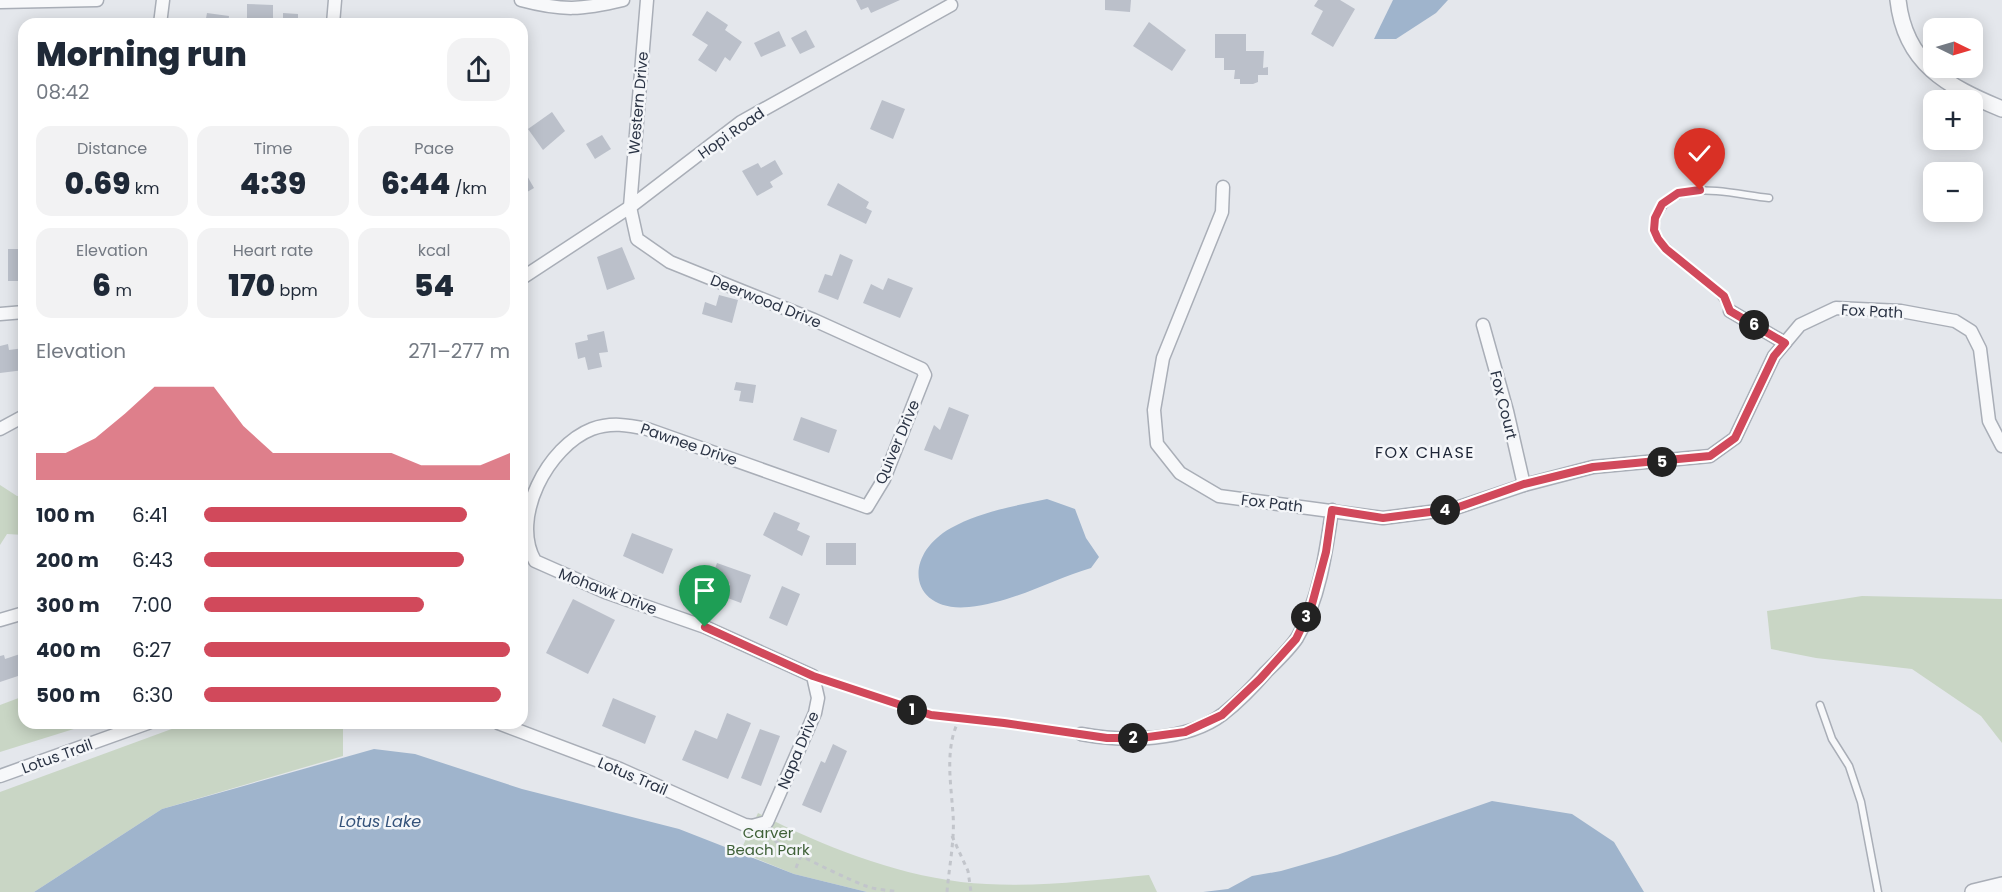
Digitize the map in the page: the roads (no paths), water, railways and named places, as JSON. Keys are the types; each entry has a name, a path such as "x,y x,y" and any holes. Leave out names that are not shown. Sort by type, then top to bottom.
{"street":[{"path":"0,3 97,0"},
{"path":"161,18 163,0"},
{"path":"334,18 335,0"},
{"path":"521,0 554,9 591,8 623,0"},
{"name":"Western Drive","path":"630,207 647,0"},
{"path":"1898,0 1900,21 1913,50 1936,76 1971,96 2002,109"},
{"name":"Hopi Road","path":"528,274 630,207 741,122 951,5"},
{"name":"Fox Path","path":"1224,188 1222,212 1163,358 1154,410 1157,444 1180,473 1219,496 1383,518 1453,509 1524,484 1593,467 1710,456 1735,438 1774,356 1800,325 1836,308 1901,311 1955,321 1971,331 1980,349 1989,421 2002,446"},
{"name":"Deerwood Drive","path":"630,207 637,238 670,262 814,320 922,369 925,375"},
{"path":"1730,311 1785,343"},
{"path":"0,314 18,312"},
{"name":"Fox Court","path":"1483,325 1524,484"},
{"name":"Quiver Drive","path":"867,507 884,479 925,375"},
{"path":"0,429 18,419"},
{"name":"Pawnee Drive","path":"528,488 564,448 591,430 623,423 647,429 867,507"},
{"path":"1081,734 1107,738 1185,732 1222,715 1260,679 1296,639 1311,608 1326,552 1332,510"},
{"name":"Mohawk Drive","path":"528,550 535,561 605,592 705,627 813,676"},
{"path":"0,620 18,615"},
{"name":"Napa Drive","path":"764,823 815,713 818,698 813,676"},
{"name":"Lotus Trail","path":"0,776 131,729"},
{"name":"Lotus Trail","path":"514,729 620,769 745,825 764,823"},
{"path":"1973,892 2002,885"}],"lane":[{"path":"1730,311 1724,296 1662,244 1654,230 1655,218 1662,204 1678,193 1700,190 1769,198"},
{"path":"813,676 919,712"},
{"path":"1820,705 1832,739 1849,766 1858,793 1878,892"}],"water":[{"path":"1393,0 1448,0 1436,13 1396,39 1374,39"},
{"path":"1047,499 1075,509 1086,538 1099,557 1091,568 985,605 949,606 934,601 924,592 919,580 919,567 924,553 935,540 962,522 998,510"},
{"name":"Lotus Lake","path":"374,749 415,754 522,789 679,829 794,874 867,892 34,892 162,809"},
{"path":"1492,801 1572,814 1614,842 1644,892 1203,892 1228,889 1252,876 1281,871 1337,855"}],"district":[{"name":"FOX CHASE","path":"1425,452"}],"park label":[{"name":"Carver Beach Park","path":"768,840"}]}
